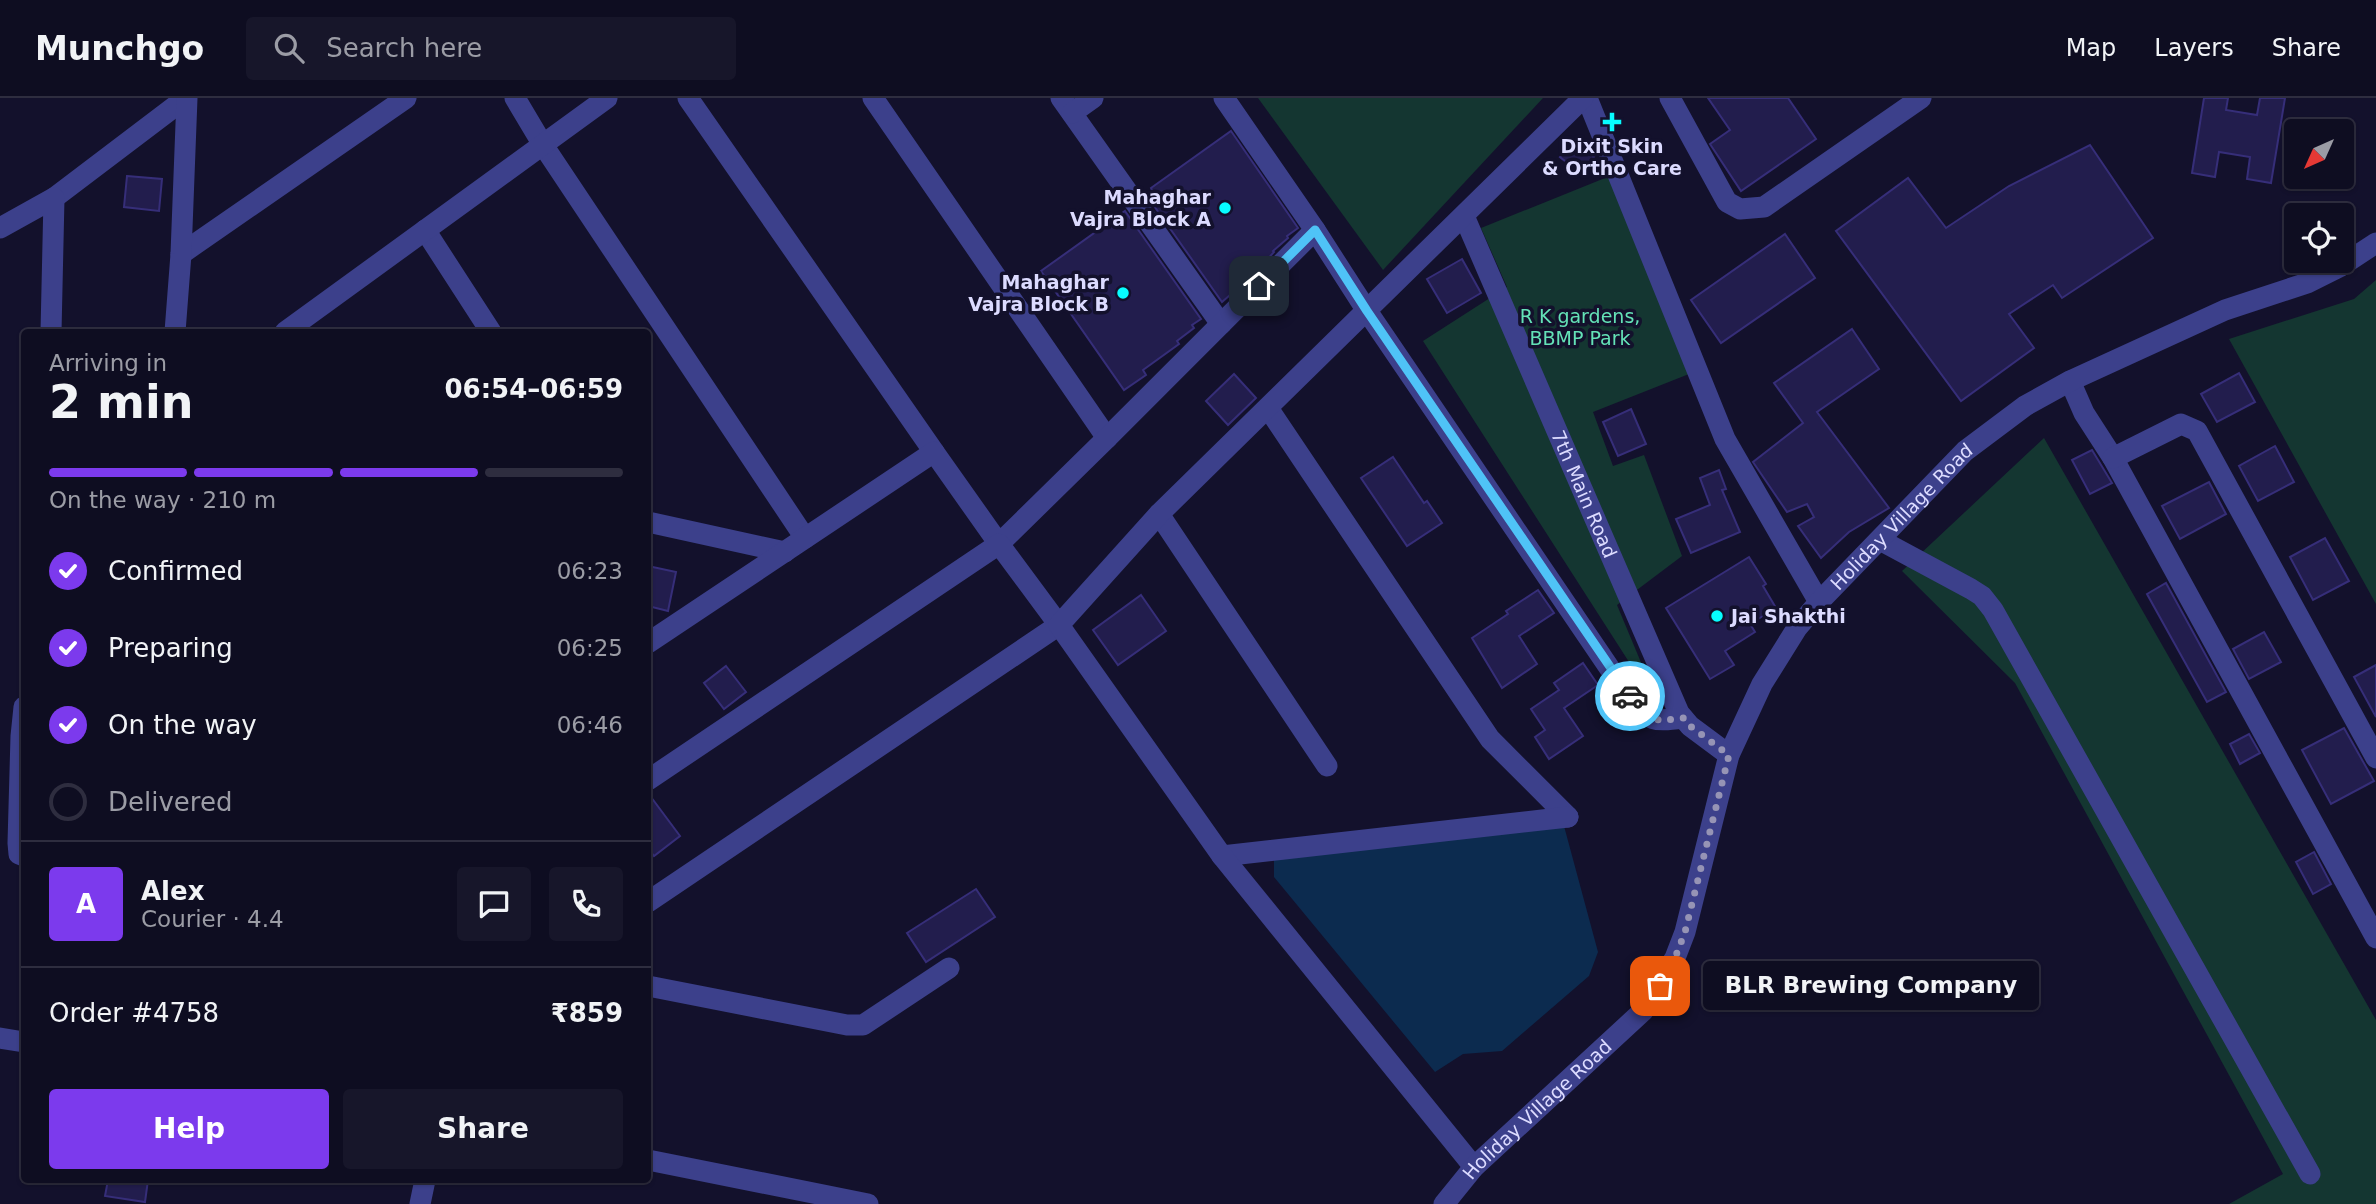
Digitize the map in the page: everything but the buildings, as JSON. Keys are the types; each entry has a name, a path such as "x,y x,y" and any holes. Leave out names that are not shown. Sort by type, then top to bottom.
{"street":[{"path":"0,228 54,198 187,98"},
{"path":"175,329 187,98"},
{"path":"181,254 405,98"},
{"path":"515,98 543,145 805,538"},
{"path":"289,329 607,98"},
{"path":"688,98 934,452 1222,856 1474,1167"},
{"path":"873,98 1107,438"},
{"path":"1093,98 1066,105 1221,324"},
{"path":"1224,98 1625,691 1648,717 1656,721 1684,718"},
{"path":"651,900 1059,625 1159,514 1585,98 1725,439 1819,602"},
{"path":"1670,98 1727,202 1740,209 1764,207 1921,98"},
{"path":"51,329 54,198"},
{"name":"7th Main Road","path":"1464,216 1673,700 1690,726 1729,755"},
{"path":"425,230 489,329"},
{"path":"651,778 999,544 1315,230"},
{"name":"Holiday Village Road","path":"1444,1204 1474,1167 1643,1011 1675,958 1685,932 1729,755 1762,684 1797,628 1819,602 1965,451 2025,406 2070,381 2229,308 2307,283 2341,266 2376,243"},
{"path":"2070,381 2084,412 2113,458 2376,938"},
{"path":"1222,856 1568,817 1490,739 1268,408"},
{"path":"2113,458 2181,424 2197,431 2376,758"},
{"path":"651,639 934,452"},
{"path":"1159,514 1327,766"},
{"path":"651,523 785,552"},
{"path":"1880,540 1971,589 1982,596 1993,610 2309,1174"},
{"path":"15,854 18,843 21,779"},
{"path":"651,987 847,1025 863,1025 949,968"},
{"path":"0,1038 21,1042"},
{"path":"651,1161 868,1204"},
{"path":"420,1204 424,1183"}],"green space":[{"path":"1258,98 1543,98 1383,270"},
{"name":"R K gardens, BBMP Park","path":"1610,176 1689,374 1593,412 1613,466 1644,455 1682,556 1617,605 1645,672 1638,676 1423,341 1507,287 1481,228"},
{"path":"2376,280 2376,604 2229,339 2354,299"},
{"path":"2044,438 2376,1020 2376,1204 2229,1204 2283,1174 2015,683 1902,571"}],"water":[{"path":"1564,826 1598,952 1589,976 1502,1051 1463,1054 1435,1072 1274,877 1274,855"}],"way so far":[{"path":"1630,696 1648,717 1656,721 1684,718 1690,726 1729,755 1685,932 1660,986"}],"place":[{"name":"Dixit Skin & Ortho Care","path":"1612,122"},
{"name":"Mahaghar Vajra Block A","path":"1225,208"},
{"name":"Mahaghar Vajra Block B","path":"1123,293"},
{"name":"Jai Shakthi","path":"1717,616"},
{"name":"BLR Brewing Company","path":"1660,986"}],"route":[{"path":"1259,286 1315,230 1367,311 1630,696"}]}
